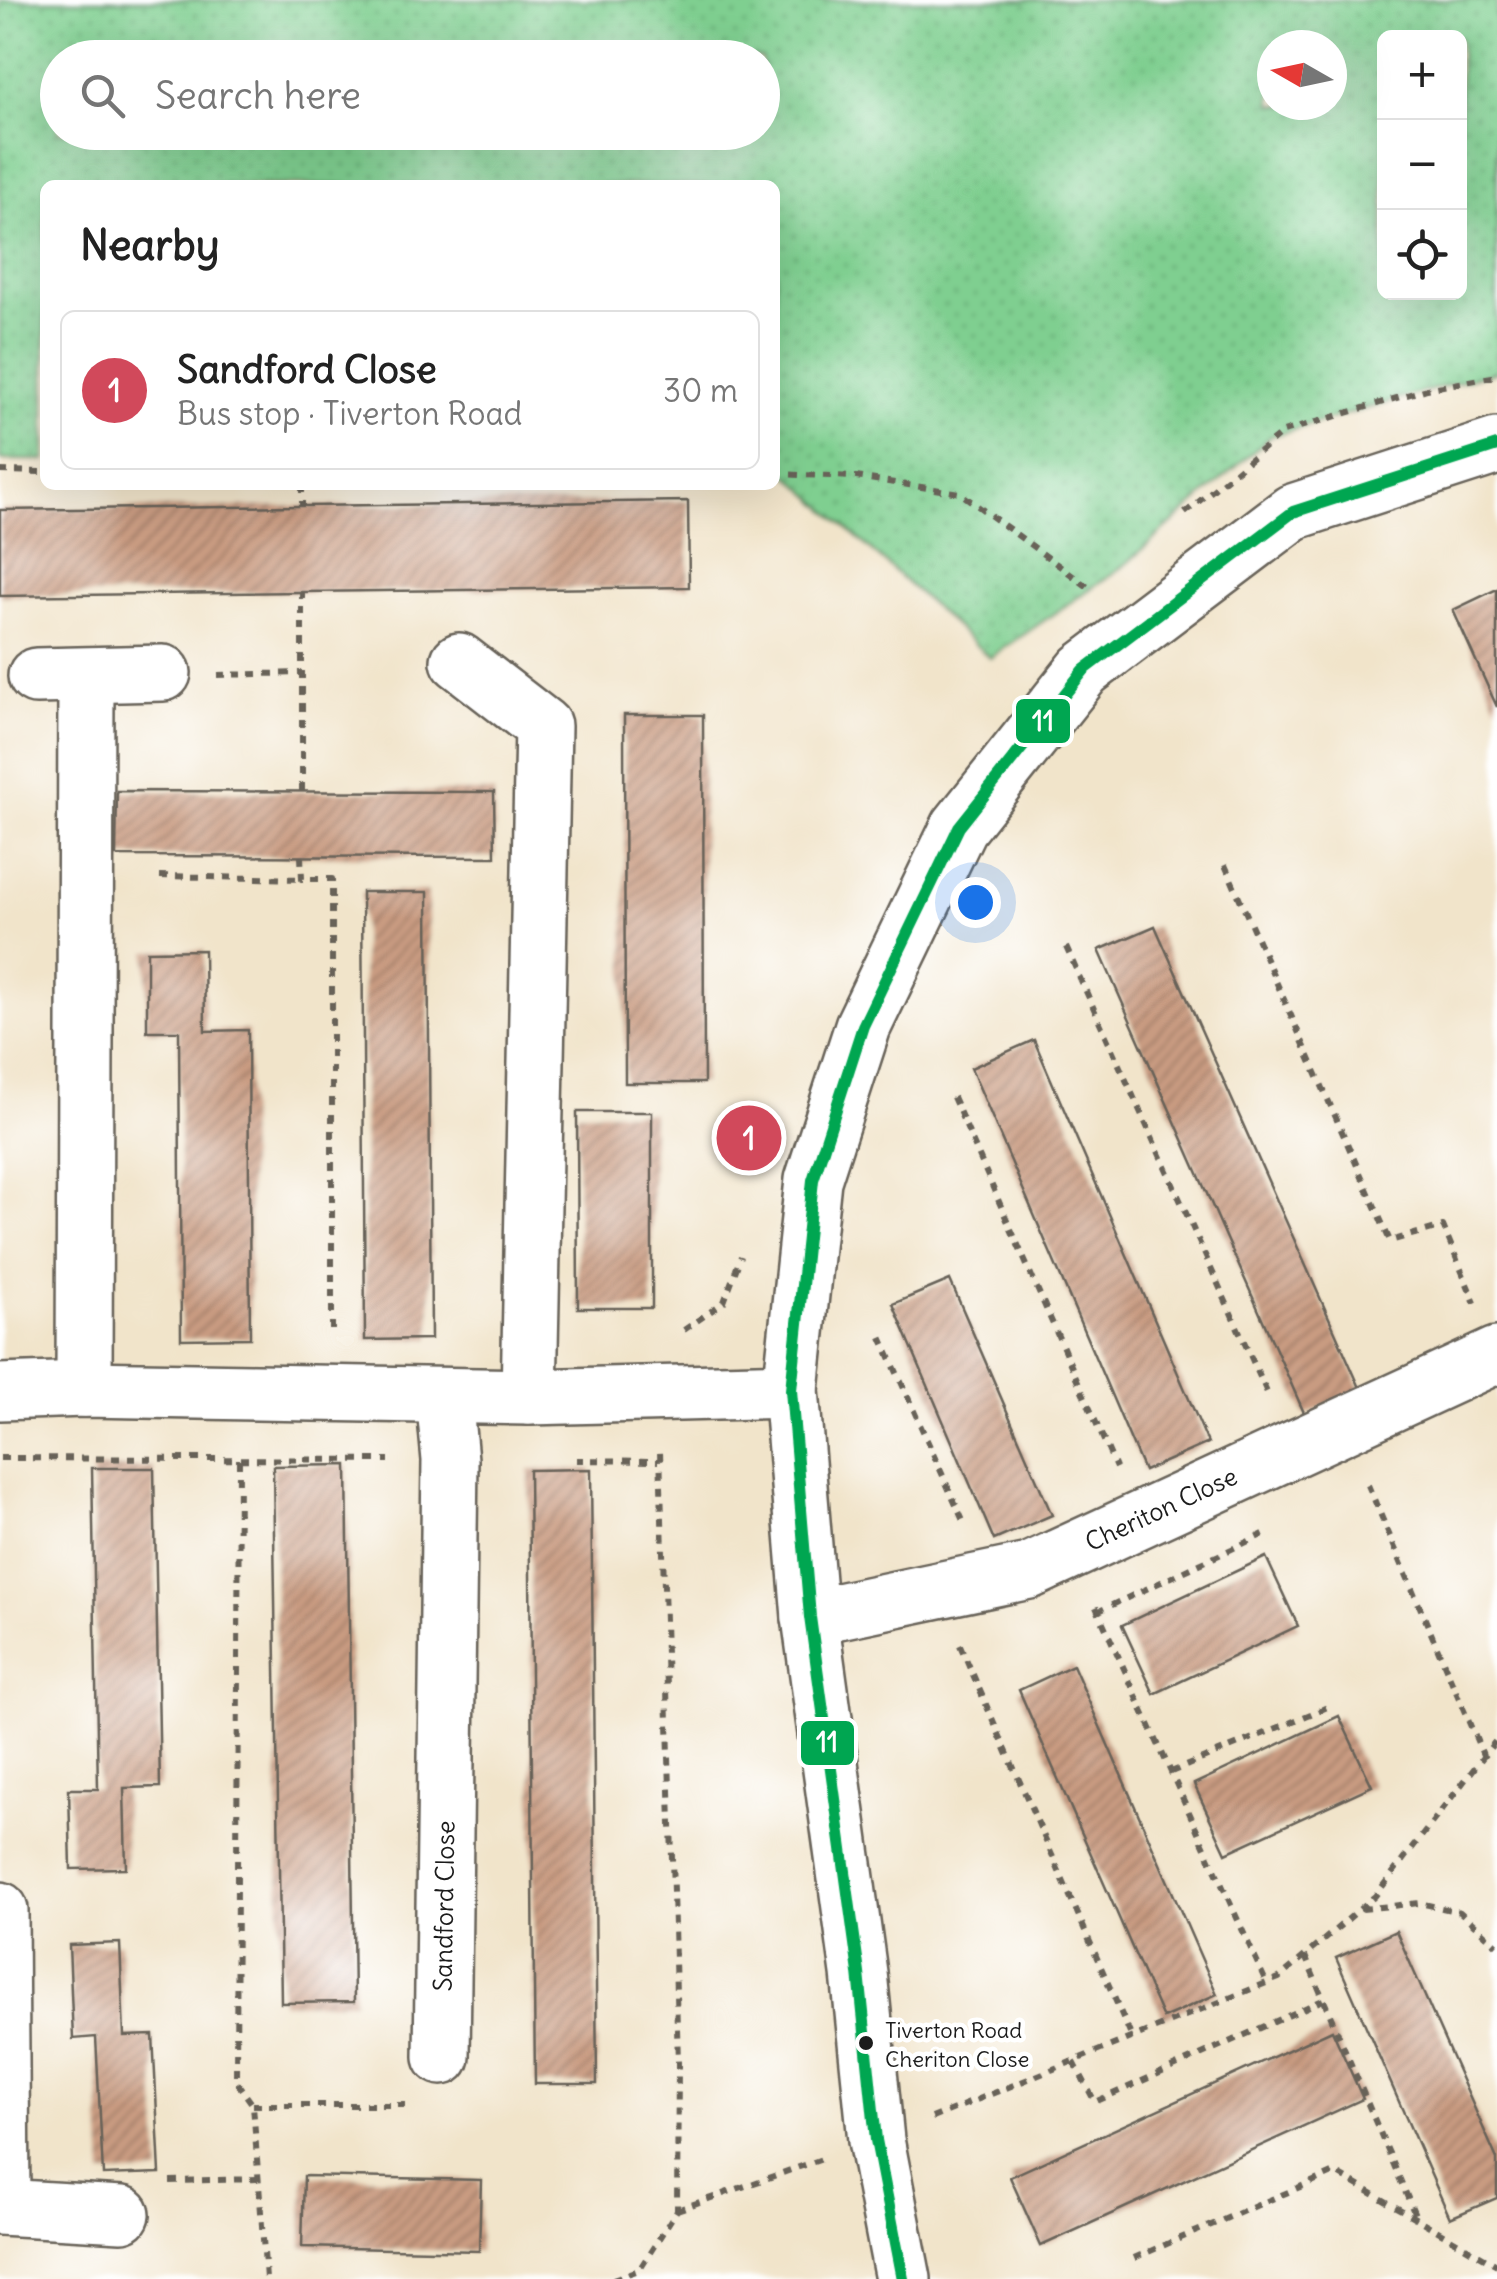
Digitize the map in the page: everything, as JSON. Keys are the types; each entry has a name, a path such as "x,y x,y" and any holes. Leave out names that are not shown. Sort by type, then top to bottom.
{"street":[{"path":"903,2279 876,2140 860,1973 810,1618 791,1390 812,1180 863,1026 959,827 1084,670 1293,512 1497,446"},
{"path":"460,661 543,726 529,1398"},
{"path":"84,1389 61,676 163,673"},
{"name":"Cheriton Close","path":"810,1618 1029,1571 1497,1354"},
{"path":"0,1392 84,1389 529,1398 791,1390"},
{"name":"Sandford Close","path":"442,2057 450,1460 444,1396"},
{"path":"0,1910 1,2207 122,2214"}],"path":[{"path":"0,472 40,472"},
{"path":"780,474 856,477 960,493 1088,587"},
{"path":"302,490 302,506"},
{"path":"302,592 302,791"},
{"path":"163,673 302,673"},
{"path":"301,856 302,879"},
{"path":"1225,865 1390,1241 1442,1226 1497,1354"},
{"path":"160,876 332,880 332,1394"},
{"path":"1066,947 1293,1449"},
{"path":"953,1097 1138,1520"},
{"path":"881,1338 989,1579"},
{"path":"0,1458 450,1460"},
{"path":"240,1459 236,2081 253,2104 266,2279"},
{"path":"563,1460 658,1461"},
{"path":"1368,1485 1484,1756"},
{"path":"1076,1549 1098,1612 1266,1982"},
{"path":"936,1590 1132,2038"},
{"path":"1171,1772 1330,1706"},
{"path":"677,2210 876,2140 1266,1982 1305,1956 1375,1896 1497,1739"},
{"path":"1358,1910 1420,1903 1460,1912 1497,1945"},
{"path":"1305,1956 1417,2218"},
{"path":"1074,2062 1094,2102 1323,2000"},
{"path":"253,2104 414,2104 442,2057"},
{"path":"1134,2258 1335,2172 1497,2265"},
{"path":"122,2214 154,2181 259,2179"}],"green space":[{"path":"0,0 1497,0 1497,371 1271,436 1126,564 990,658 780,468 780,180 40,180 40,460 0,460"}],"building":[{"path":"688,501 689,587 0,596 0,510"},
{"path":"1497,589 1497,707 1453,610"},
{"path":"624,715 703,715 704,1083 625,1083"},
{"path":"117,791 494,792 495,857 116,856"},
{"path":"362,892 428,892 431,1339 365,1340"},
{"path":"1155,926 1361,1390 1305,1415 1099,950"},
{"path":"204,950 205,1031 248,1030 250,1338 181,1339 179,1031 147,1031 147,951"},
{"path":"1034,1040 1208,1443 1144,1471 971,1068"},
{"path":"577,1112 652,1112 652,1308 578,1308"},
{"path":"950,1280 1052,1515 994,1540 893,1304"},
{"path":"347,1465 354,2002 281,2003 273,1466"},
{"path":"92,1468 154,1468 160,1787 124,1788 126,1868 71,1869 69,1789 98,1789"},
{"path":"591,1469 597,2084 535,2084 529,1470"},
{"path":"1266,1557 1298,1626 1154,1694 1122,1625"},
{"path":"1073,1665 1217,1994 1163,2018 1019,1690"},
{"path":"1339,1716 1372,1786 1226,1853 1194,1784"},
{"path":"1396,1931 1497,2159 1497,2198 1450,2218 1336,1958"},
{"path":"120,1943 124,2036 153,2035 160,2173 103,2175 96,2037 73,2039 69,1945"},
{"path":"1332,2030 1363,2099 1041,2246 1010,2177"},
{"path":"304,2176 481,2180 479,2251 302,2247"}],"transit line":[{"name":"11","path":"903,2279 876,2140 859,1973 810,1617 791,1390 813,1180 863,1026 959,827 1084,670 1293,512 1497,446"}],"place":[{"name":"Sandford Close","path":"749,1138"},
{"name":"Tiverton Road Cheriton Close","path":"866,2043"}]}
